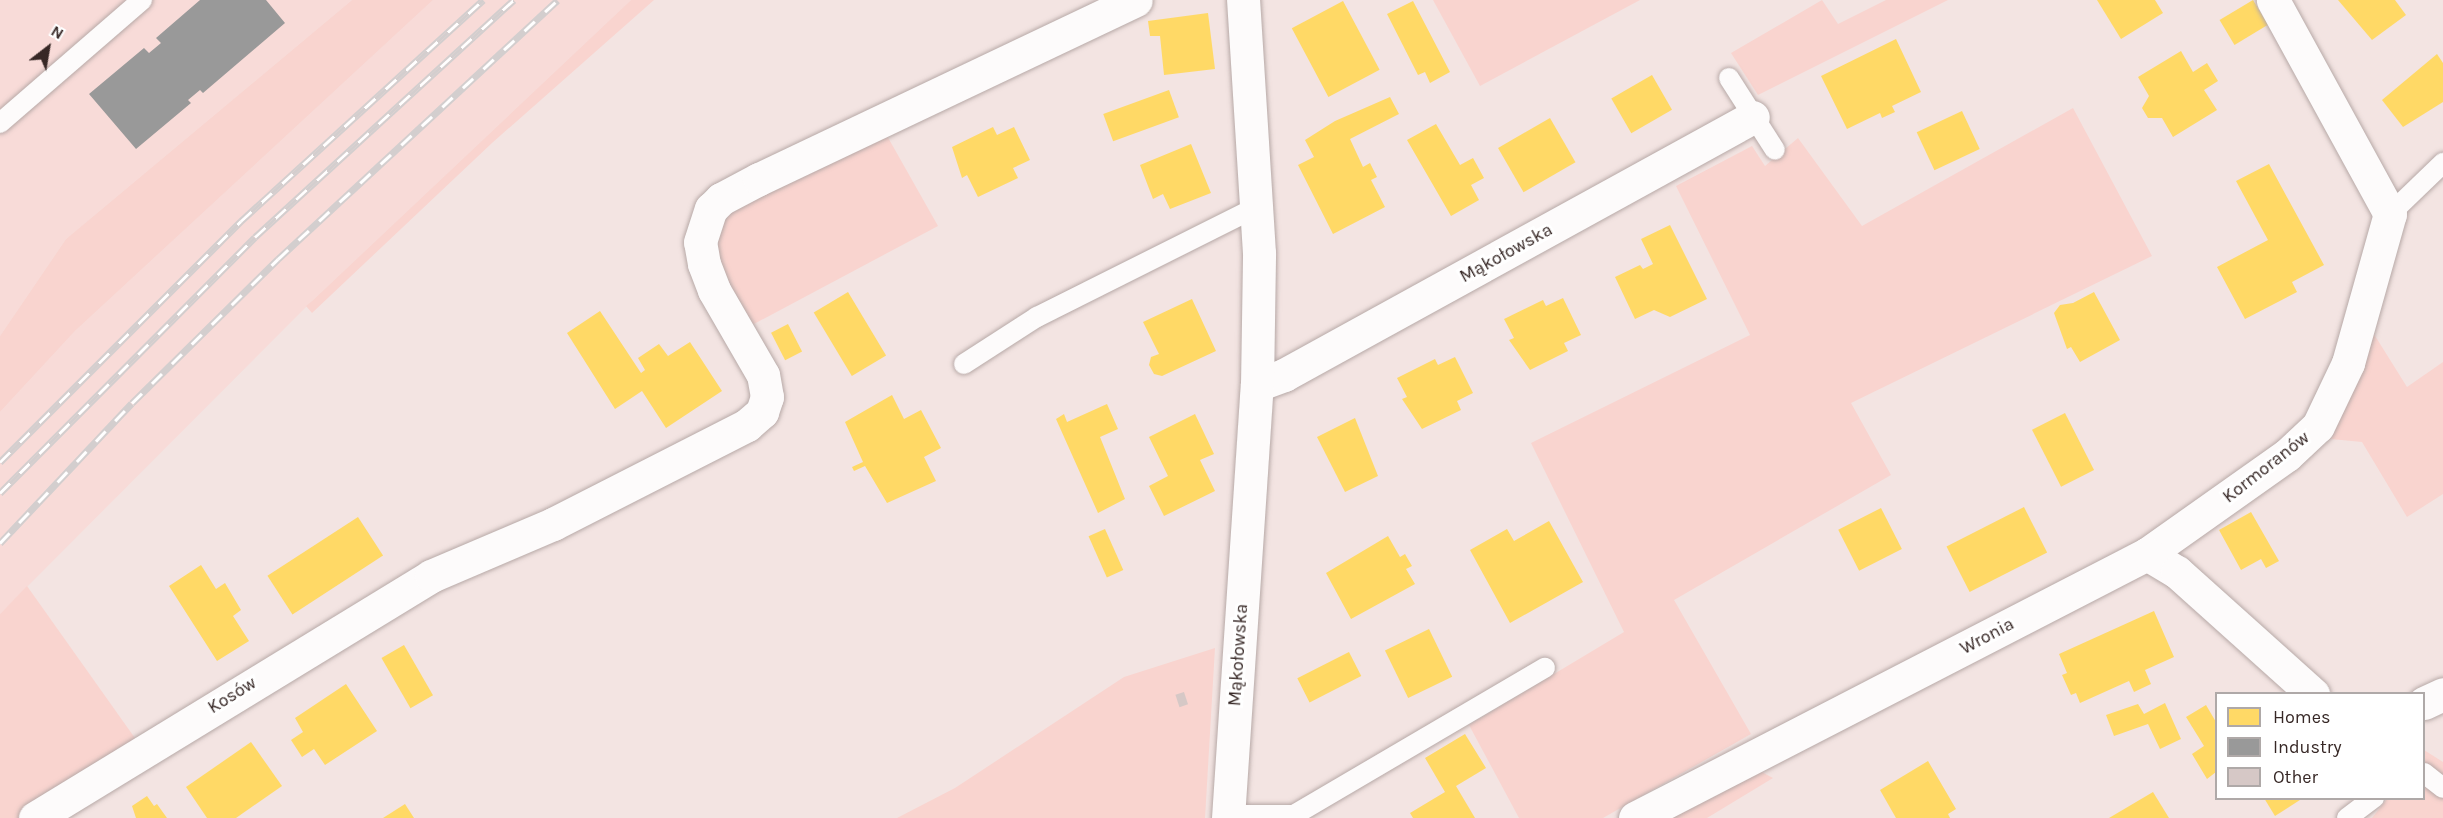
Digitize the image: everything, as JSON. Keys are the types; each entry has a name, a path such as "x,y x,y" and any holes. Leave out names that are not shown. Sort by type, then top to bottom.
{"street":[{"name":"Kosów","path":"35,818 431,576 552,524 675,464 747,425 762,412 767,397 763,375 714,290 700,242 705,220 721,199 1136,0"},
{"name":"Mąkołowska","path":"1228,817 1257,385 1257,207 1243,0"},
{"path":"2273,0 2390,214"},
{"name":"Mąkołowska","path":"1257,385 1284,375 1753,117"},
{"name":"Kormoranów","path":"2147,554 2287,455 2318,426 2348,363 2390,214"},
{"path":"2147,554 2177,572 2312,692"},
{"name":"Wronia","path":"1635,818 2147,554"},
{"path":"2425,703 2443,694"}],"lane":[{"path":"0,123 142,0"},
{"path":"1729,78 1775,150"},
{"path":"2390,214 2443,163"},
{"path":"964,364 1036,317 1257,207"},
{"path":"1228,817 1294,815 1545,668"},
{"path":"2425,774 2443,788"},
{"path":"2347,818 2371,800"}],"shaded area":[{"path":"0,0 352,0 66,239 0,336"},
{"path":"352,0 433,0 75,331 0,412 0,336 66,239"},
{"path":"433,0 631,0 312,301 0,614 0,412 75,331"},
{"path":"631,0 654,0 492,143 312,313 306,306"},
{"path":"1433,0 1640,0 1480,86"},
{"path":"1822,0 1838,24 1886,0 1948,0 1758,95 1731,53"},
{"path":"2073,108 2152,256 1851,403 1891,475 1674,600 1751,734 1603,818 1519,818 1469,725 1624,632 1531,443 1750,335 1676,186 1752,146 1765,166 1798,138 1862,226"},
{"path":"886,134 938,226 752,325 714,261 718,218"},
{"path":"2372,331 2407,387 2443,362 2443,494 2407,517 2362,442 2331,439"},
{"path":"27,586 137,741 18,818 0,818 0,614"},
{"path":"1215,648 1205,818 897,818 955,788 1124,677"},
{"path":"2425,751 2443,762 2443,818 2372,818 2386,800 2425,800"},
{"path":"1758,770 1773,778 1707,818 1662,818"}],"building: Homes":[{"path":"2097,0 2155,0 2163,13 2121,39"},
{"path":"2253,0 2268,25 2235,45 2220,20"},
{"path":"2338,0 2395,0 2406,15 2372,40"},
{"path":"1343,1 1380,70 1328,97 1292,28"},
{"path":"1413,1 1450,72 1430,83 1425,72 1418,75 1387,14"},
{"path":"1208,13 1215,69 1164,75 1160,36 1150,36 1148,21"},
{"path":"1896,39 1921,92 1892,106 1895,112 1882,118 1880,113 1847,129 1821,76"},
{"path":"2181,51 2193,72 2207,63 2218,81 2204,90 2217,110 2173,137 2162,118 2148,118 2142,108 2149,96 2138,77"},
{"path":"2437,54 2443,63 2443,102 2403,127 2382,100"},
{"path":"1652,75 1672,110 1631,133 1611,98"},
{"path":"1169,90 1179,117 1113,141 1103,114"},
{"path":"1390,97 1399,114 1350,139 1363,167 1370,163 1377,177 1371,180 1385,207 1333,234 1298,165 1314,157 1305,140 1335,121"},
{"path":"1962,111 1980,149 1934,170 1917,132"},
{"path":"1550,118 1576,162 1524,192 1498,148"},
{"path":"1436,124 1460,165 1473,158 1484,178 1471,185 1479,200 1451,216 1407,140"},
{"path":"993,127 997,135 1014,127 1030,160 1013,168 1018,178 978,197 967,175 962,178 952,147"},
{"path":"1191,144 1211,193 1170,209 1163,194 1153,199 1140,165"},
{"path":"2269,164 2324,265 2292,282 2297,292 2245,319 2217,267 2268,240 2236,181"},
{"path":"1670,225 1707,299 1670,317 1654,310 1635,319 1615,277 1640,265 1643,269 1653,264 1641,239"},
{"path":"848,292 886,355 852,376 814,313"},
{"path":"2094,292 2120,340 2080,362 2071,347 2067,349 2054,313 2060,305 2073,303"},
{"path":"1563,298 1581,335 1564,343 1568,351 1530,370 1509,340 1514,338 1504,319 1543,300 1546,306"},
{"path":"1192,299 1216,351 1162,376 1154,374 1149,365 1151,357 1159,354 1143,322"},
{"path":"600,311 641,373 645,370 638,358 659,344 668,356 690,342 722,391 666,428 642,391 615,409 567,333"},
{"path":"788,324 802,352 785,360 771,333"},
{"path":"1455,357 1473,393 1457,401 1461,410 1422,429 1402,399 1407,397 1397,378 1435,359 1438,365"},
{"path":"892,395 904,419 921,410 941,448 924,457 936,481 887,503 865,466 854,471 852,467 863,462 845,422"},
{"path":"1107,404 1118,429 1100,437 1125,499 1098,513 1056,419 1064,414 1067,422"},
{"path":"2065,413 2094,470 2061,487 2032,430"},
{"path":"1195,414 1214,454 1200,460 1215,491 1164,516 1149,486 1168,476 1149,437"},
{"path":"1355,418 1378,476 1345,492 1317,437"},
{"path":"2024,507 2047,552 1970,592 1946,546"},
{"path":"1881,508 1902,549 1859,571 1838,530"},
{"path":"2251,512 2279,561 2266,568 2261,559 2241,570 2219,530"},
{"path":"358,517 383,556 292,614 267,576"},
{"path":"1549,521 1583,582 1510,623 1470,550 1507,529 1514,541"},
{"path":"1105,529 1123,570 1107,577 1089,536"},
{"path":"1388,536 1400,557 1405,554 1412,566 1406,569 1415,584 1351,619 1326,573"},
{"path":"201,565 216,589 225,583 241,610 233,616 249,641 217,661 169,586"},
{"path":"2154,611 2174,657 2145,670 2151,684 2134,692 2129,681 2080,703 2076,693 2071,695 2062,675 2067,673 2059,654"},
{"path":"1429,629 1452,677 1408,698 1385,650"},
{"path":"404,645 433,695 410,708 381,658"},
{"path":"1349,652 1361,676 1310,702 1297,678"},
{"path":"346,684 377,731 325,765 314,749 302,757 291,740 303,732 295,718"},
{"path":"2165,703 2181,739 2160,749 2148,724 2114,736 2106,715 2138,704 2144,714"},
{"path":"2206,705 2215,720 2215,773 2207,779 2192,754 2204,746 2186,717"},
{"path":"1465,734 1486,768 1456,786 1475,818 1413,818 1410,813 1445,792 1425,758"},
{"path":"251,742 282,786 236,818 207,818 186,787"},
{"path":"1928,761 1956,809 1948,814 1950,818 1896,818 1880,790"},
{"path":"2153,792 2169,818 2109,818"},
{"path":"147,796 154,806 157,804 167,818 136,818 132,806"},
{"path":"2265,800 2300,800 2275,816"},
{"path":"405,804 414,818 383,818"}],"building: Industry":[{"path":"200,0 266,0 285,23 203,93 200,90 188,100 191,103 136,149 89,94 144,48 149,53 161,43 156,38"}],"building: Other":[{"path":"1184,692 1188,704 1179,707 1175,695"}],"railway":[{"path":"0,462 241,221 483,0"},
{"path":"0,493 255,237 514,0"},
{"path":"0,543 132,403 278,259 558,0"}]}
